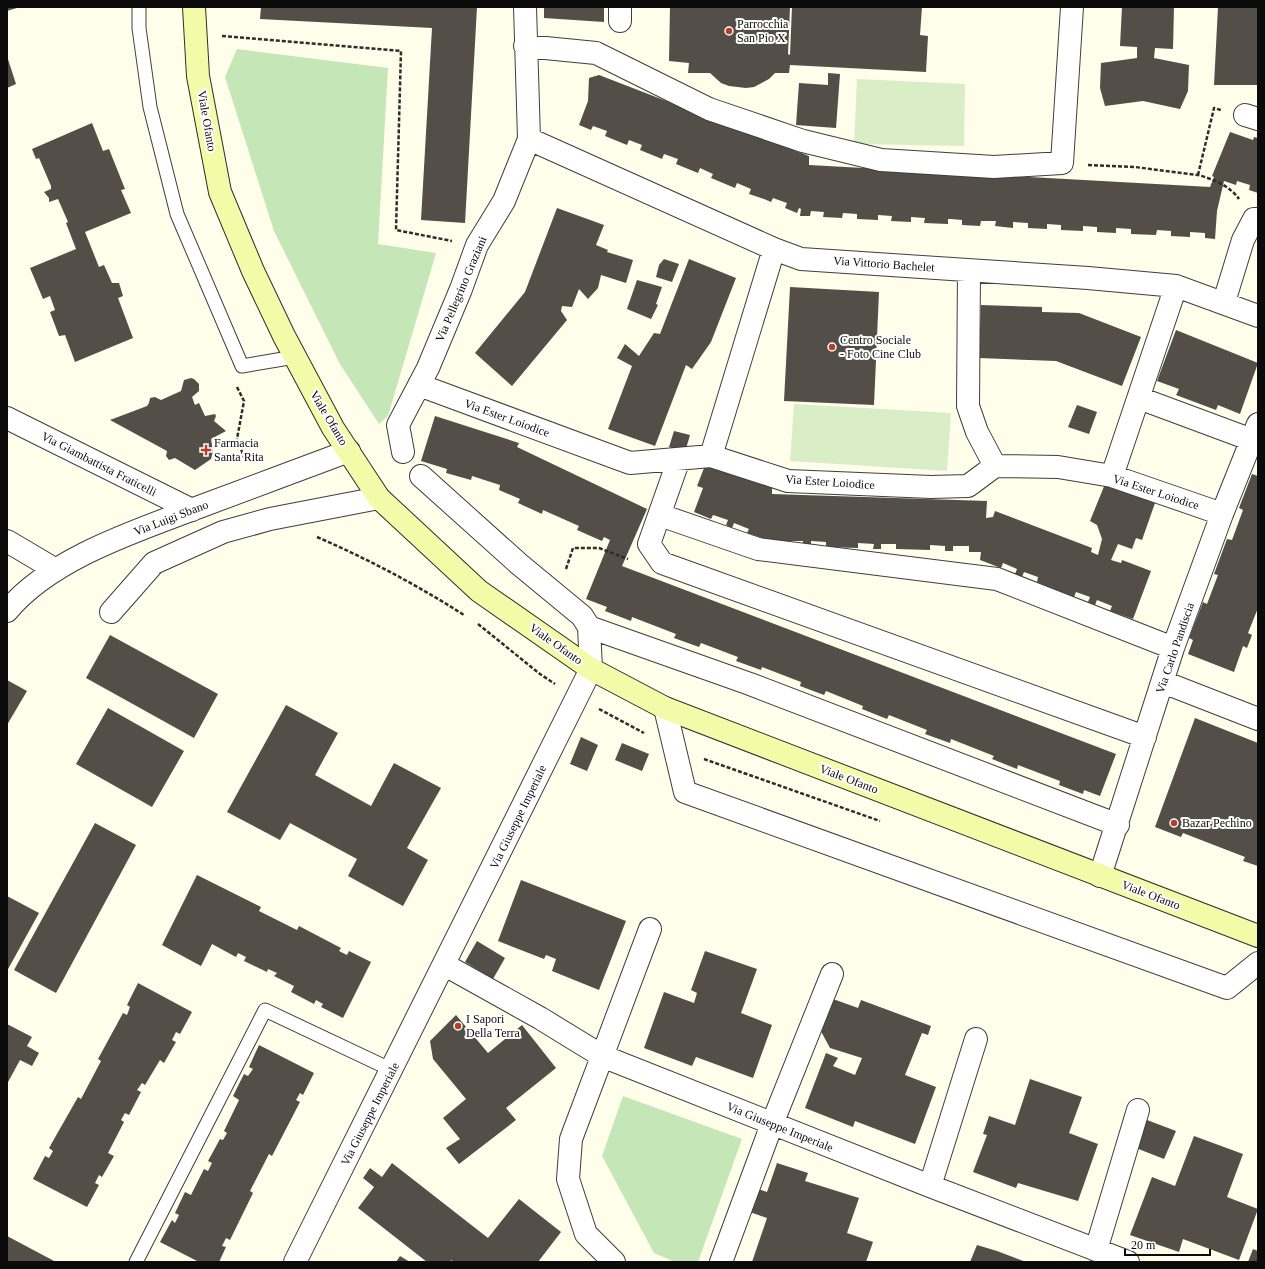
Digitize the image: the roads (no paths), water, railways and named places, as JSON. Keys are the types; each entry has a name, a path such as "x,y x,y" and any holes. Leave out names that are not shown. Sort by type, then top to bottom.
{"main road":[{"name":"Viale Ofanto","path":"194,7 198,76 220,192 253,271 295,357 333,428 379,498 479,591 591,669 665,708 1258,936"}],"street":[{"name":"Via Pellegrino Graziani","path":"403,452 398,426 419,385 461,289 477,245 504,201 529,139 525,7"},
{"path":"526,46 596,53 709,108 803,142 881,160 994,167 1062,163 1072,7"},
{"name":"Via Vittorio Bachelet","path":"529,139 774,249 801,258 1088,278 1176,286 1224,302 1258,316"},
{"path":"1224,302 1243,240 1256,219"},
{"path":"711,456 774,249"},
{"path":"969,270 968,406 977,432 995,466"},
{"path":"1112,476 1176,286"},
{"name":"Via Ester Loiodice","path":"419,385 630,463 711,456 788,481 931,487 968,486 995,466 1058,467 1112,476 1222,514"},
{"path":"1139,398 1255,432"},
{"name":"Via Giambattista Fraticelli","path":"7,418 192,510"},
{"name":"Via Carlo Pandiscia","path":"1100,876 1118,825 1173,648 1222,514 1255,432"},
{"name":"Via Luigi Sbano","path":"7,611 19,596 56,570 148,525 349,451"},
{"path":"679,459 649,544 662,563 1145,737"},
{"path":"421,476 582,616 589,627 591,669"},
{"path":"111,612 154,563 223,532 270,519 379,498"},
{"path":"660,515 758,549 997,579 1173,648"},
{"path":"7,541 56,570"},
{"path":"589,627 750,684 1118,825"},
{"name":"Via Giuseppe Imperiale","path":"295,1262 445,965 591,669"},
{"path":"1163,682 1258,719"},
{"path":"665,708 685,792 1227,988 1258,963"},
{"path":"614,1262 586,1234 568,1179 571,1139 650,929"},
{"name":"Via Giuseppe Imperiale","path":"445,965 540,1018 602,1056 930,1186 1128,1262"},
{"path":"721,1262 772,1124 832,974"},
{"path":"930,1186 976,1039"},
{"path":"1096,1250 1138,1110"}],"lane":[{"path":"139,7 139,28 150,107 177,214 242,366 295,357"},
{"path":"136,1262 265,1010 392,1070"}],"place":[{"name":"Parrocchia San Pio X","path":"729,31"},
{"name":"Centro Sociale - Foto Cine Club","path":"832,347"},
{"name":"Farmacia Santa Rita","path":"206,450"},
{"name":"Bazar Pechino","path":"1174,823"},
{"name":"I Sapori Della Terra","path":"458,1026"}]}
